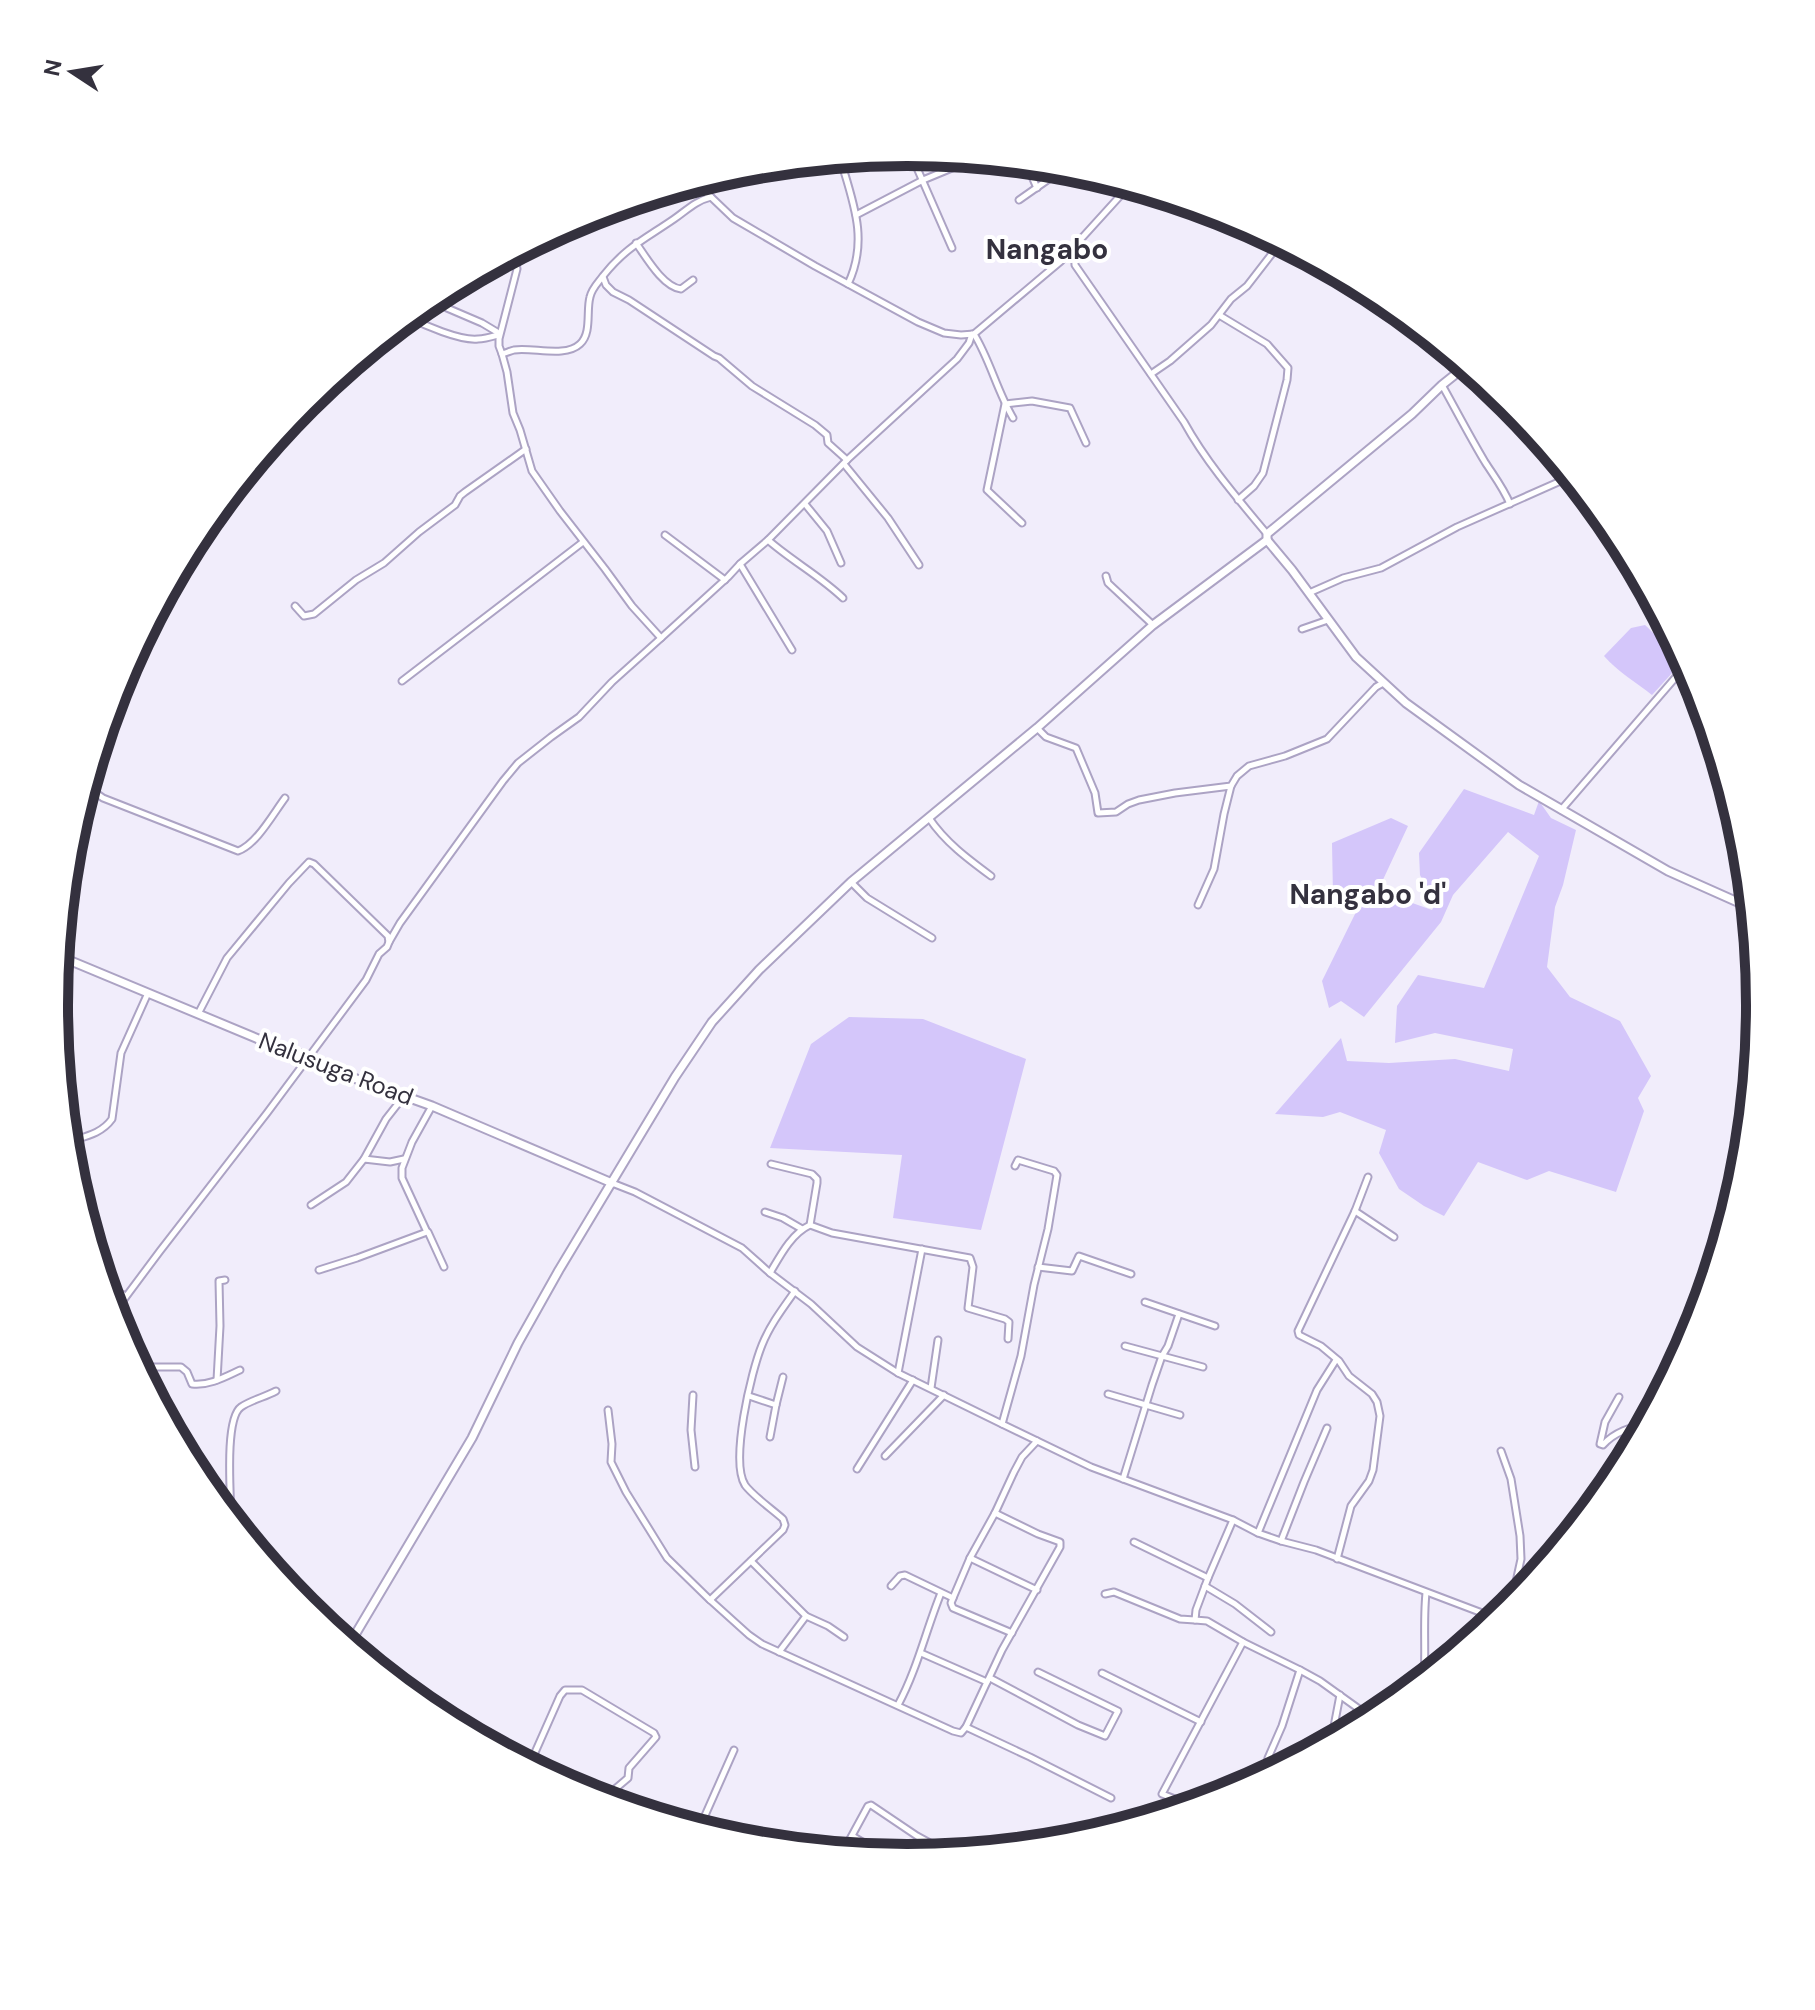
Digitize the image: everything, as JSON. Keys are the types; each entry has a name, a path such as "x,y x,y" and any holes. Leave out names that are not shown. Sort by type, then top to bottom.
{"street":[{"path":"917,166 952,248"},
{"path":"856,215 955,167"},
{"path":"843,168 859,237 857,260 848,284"},
{"path":"1031,175 1037,188"},
{"path":"1019,200 1050,179"},
{"path":"702,191 733,218 930,328 953,334 973,334"},
{"path":"123,1301 366,980 400,923 518,763 579,717 612,682 768,540 957,359 973,334 1061,261 1122,193"},
{"path":"502,354 514,350 559,351 578,346 585,337 590,296 596,283 614,261 696,202 711,197"},
{"path":"636,243 651,266 675,289 681,289 693,280"},
{"path":"1074,245 1075,265 1194,440 1356,657 1406,703 1519,785 1668,871 1741,903"},
{"path":"1151,374 1170,361 1219,315 1276,251"},
{"path":"1061,261 1075,265"},
{"path":"498,338 517,269 515,263"},
{"path":"603,276 613,292 719,358 752,386 827,435 828,443 888,518 919,565"},
{"path":"447,303 447,308 497,332 513,413 532,471 637,613 661,638"},
{"path":"1219,315 1267,344 1288,368 1263,473 1238,500"},
{"path":"420,322 469,339 498,338"},
{"path":"973,334 984,351 1013,418"},
{"path":"354,1636 472,1438 518,1343 689,1054 712,1022 768,961 851,882 1037,728 1153,625 1267,537 1458,372"},
{"path":"1442,385 1483,459 1504,488 1510,504"},
{"path":"1005,404 1032,401 1070,408 1086,443"},
{"path":"1005,404 987,490 1022,523"},
{"path":"295,606 304,616 316,613 356,580 384,563 455,505 465,492 526,449"},
{"path":"1309,593 1343,578 1381,568 1457,527 1563,480"},
{"path":"805,504 827,531 841,563"},
{"path":"665,535 725,580"},
{"path":"768,540 843,598"},
{"path":"402,681 583,542"},
{"path":"740,564 792,650"},
{"path":"1106,576 1108,583 1153,625"},
{"path":"1302,629 1328,620"},
{"path":"1561,810 1678,673"},
{"path":"1198,905 1214,869 1224,814 1231,786 1237,776 1249,766 1327,739 1383,683"},
{"path":"1037,728 1046,737 1079,751 1095,793 1098,813 1116,812 1139,800 1231,786"},
{"path":"96,793 238,851 255,839 285,798"},
{"path":"929,818 938,832 991,876"},
{"path":"198,1014 227,958 309,862 388,936 389,942"},
{"path":"851,882 867,898 932,938"},
{"name":"Nalusuga Road","path":"70,961 280,1048 309,1056 332,1069 432,1106 612,1183"},
{"path":"79,1138 100,1131 112,1119 121,1053 148,993"},
{"path":"311,1205 346,1182 364,1159 386,1119 405,1096"},
{"path":"432,1106 405,1158 402,1178 444,1267"},
{"path":"1002,1424 1021,1356 1057,1175 1054,1171 1017,1163 1020,1152"},
{"path":"364,1159 390,1162 405,1158"},
{"path":"771,1164 812,1174 817,1179 810,1225"},
{"path":"1337,1559 1351,1506 1373,1470 1380,1416 1372,1394 1349,1376 1339,1361 1321,1346 1299,1335 1298,1331 1368,1177"},
{"path":"612,1183 742,1248 857,1347 898,1373 1091,1467 1233,1520 1258,1533 1316,1550 1485,1614"},
{"path":"1355,1211 1394,1237"},
{"path":"765,1212 802,1229"},
{"path":"770,1273 793,1239 810,1225 832,1233 970,1258 973,1267 968,1308 1009,1322 1008,1339"},
{"path":"319,1270 427,1232"},
{"path":"898,1373 922,1249"},
{"path":"1038,1267 1070,1272 1079,1256 1131,1274"},
{"path":"217,1380 219,1281 225,1280"},
{"path":"709,1599 785,1525 783,1519 745,1485 740,1472 740,1437 761,1347 795,1291"},
{"path":"120,1293 126,1296"},
{"path":"1145,1302 1215,1326"},
{"path":"1123,1479 1162,1356 1166,1353 1179,1314"},
{"path":"931,1388 938,1340"},
{"path":"1125,1346 1203,1367"},
{"path":"1258,1533 1317,1390 1336,1360"},
{"path":"151,1367 181,1367 192,1384 197,1385 240,1370"},
{"path":"770,1437 783,1377"},
{"path":"857,1469 913,1380"},
{"path":"230,1501 229,1453 237,1413 242,1407 276,1391"},
{"path":"1108,1394 1180,1415"},
{"path":"693,1395 691,1430 695,1467"},
{"path":"885,1456 944,1395"},
{"path":"749,1396 776,1405"},
{"path":"1619,1397 1605,1422 1600,1444 1634,1427"},
{"path":"608,1410 611,1462 626,1492 667,1558 709,1599 749,1635 779,1652 959,1733 964,1731 1002,1650 1059,1551 1060,1542 995,1513"},
{"path":"1281,1541 1327,1428"},
{"path":"1012,1633 951,1605 970,1558 1022,1457 1038,1441"},
{"path":"1501,1451 1511,1479 1520,1536 1521,1559 1515,1584"},
{"path":"1195,1620 1208,1578 1233,1520"},
{"path":"1134,1542 1208,1578"},
{"path":"970,1558 1037,1590"},
{"path":"751,1561 806,1616 844,1637"},
{"path":"891,1586 905,1575 953,1598"},
{"path":"1205,1586 1271,1632"},
{"path":"1105,1594 1114,1592 1180,1619 1207,1621 1300,1670 1362,1711"},
{"path":"898,1705 921,1653 941,1593"},
{"path":"1425,1666 1423,1619 1426,1593"},
{"path":"709,1599 715,1608"},
{"path":"779,1652 806,1616"},
{"path":"1176,1800 1162,1794 1243,1642"},
{"path":"921,1653 989,1680 1105,1736 1118,1711 1038,1672"},
{"path":"1267,1764 1300,1670"},
{"path":"1102,1673 1201,1722"},
{"path":"533,1756 560,1696 565,1690 582,1690 656,1737 629,1768 628,1778 613,1791"},
{"path":"1334,1728 1340,1695"},
{"path":"966,1727 1111,1798"},
{"path":"703,1819 734,1750"},
{"path":"848,1842 871,1805 931,1844"},
{"path":"852,1836 864,1843"}],"shaded area":[{"path":"1645,625 1664,646 1673,672 1652,695 1604,656 1631,628"},
{"path":"1464,789 1534,815 1539,801 1551,818 1576,830 1555,907 1547,967 1570,997 1620,1021 1651,1076 1638,1098 1644,1111 1616,1192 1549,1171 1527,1180 1478,1162 1444,1216 1399,1189 1379,1153 1386,1130 1340,1112 1323,1117 1275,1114 1341,1038 1347,1061 1389,1063 1455,1059 1509,1071 1513,1049 1435,1033 1395,1043 1397,1006 1418,975 1484,988 1539,856 1508,832 1453,895 1441,922 1364,1017 1341,1001 1329,1008 1322,981 1356,912 1333,895 1332,843 1391,818 1408,826 1381,884 1387,894 1432,910 1438,898 1428,891 1420,875 1419,853"},
{"path":"849,1017 923,1019 1026,1059 981,1230 893,1218 902,1155 770,1148 811,1044"}],"district":[{"name":"Nangabo","path":"1047,249"},
{"name":"Nangabo 'd'","path":"1368,894"}]}
